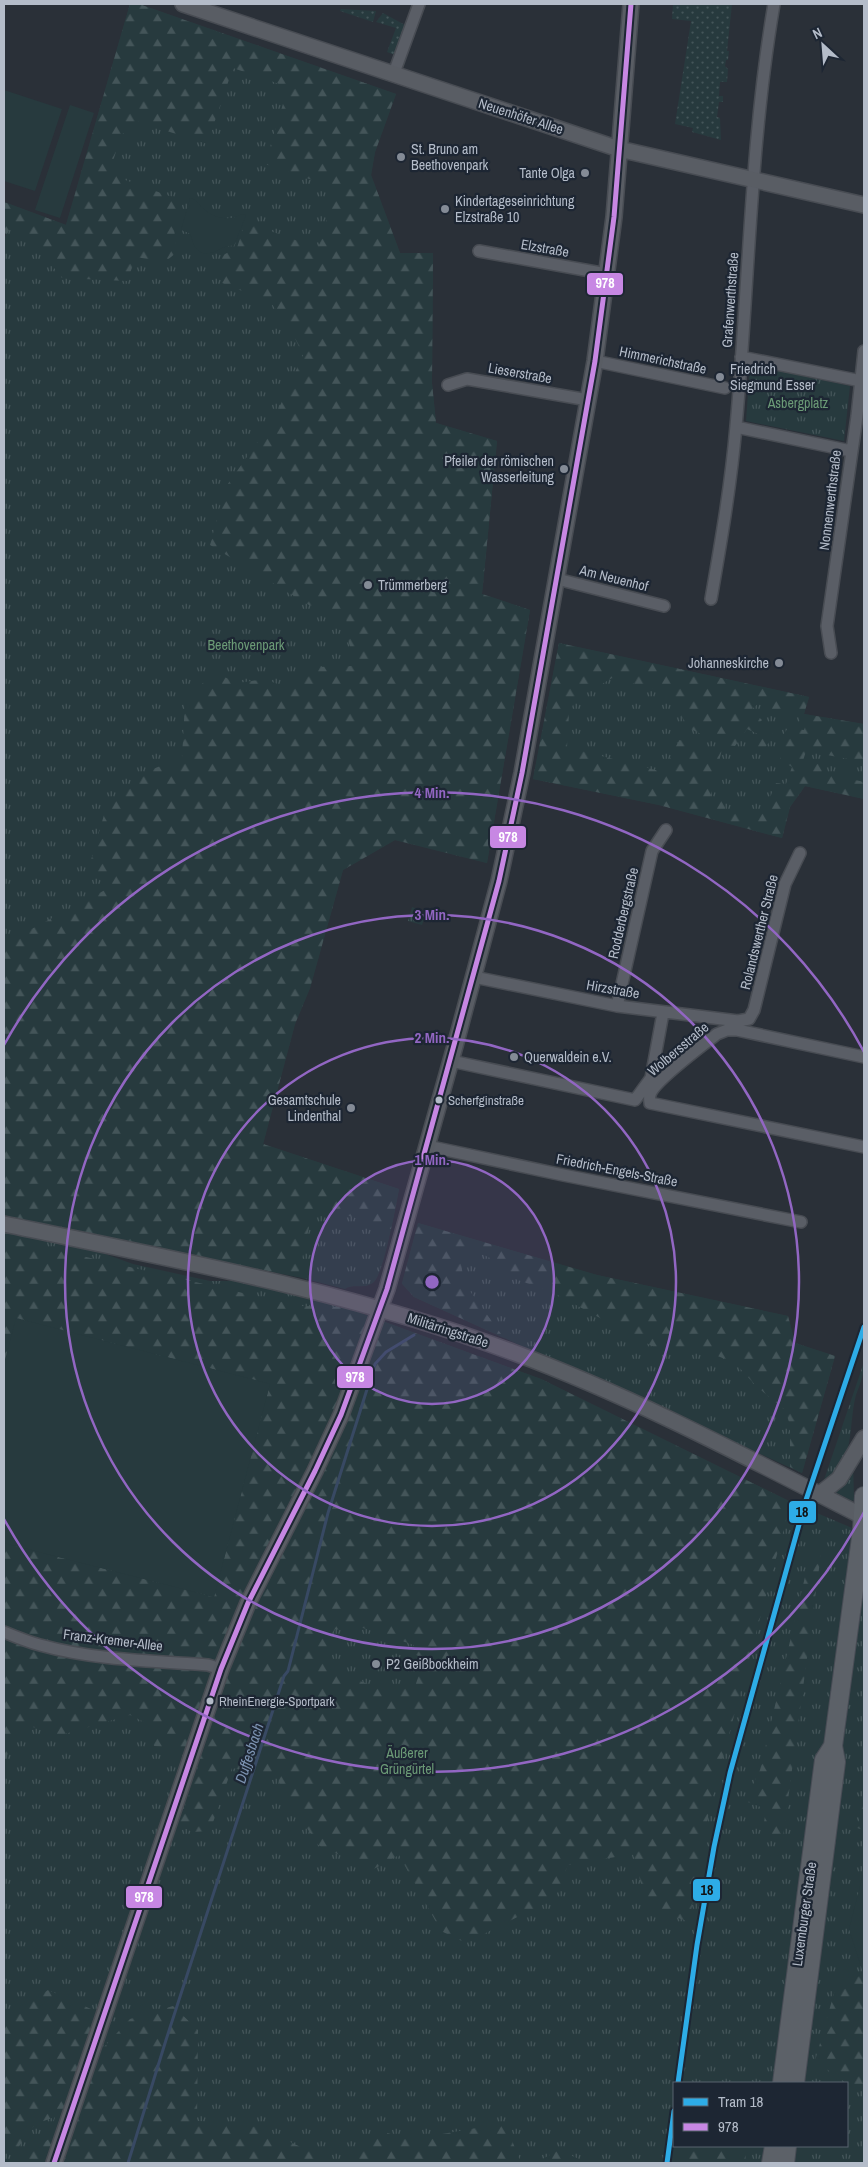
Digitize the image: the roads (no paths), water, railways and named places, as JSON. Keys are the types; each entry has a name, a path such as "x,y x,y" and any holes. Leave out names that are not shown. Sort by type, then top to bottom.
{"main road":[{"name":"Luxemburger Straße","path":"795,2082 836,1762 833,1746 861,1555 864,1496"},
{"name":"Luxemburger Straße","path":"782,2082 824,1760 833,1746"},
{"path":"771,2163 774,2147"},
{"path":"784,2163 787,2147"}],"street":[{"name":"Neuenhöfer Allee","path":"184,4 619,148 864,205"},
{"path":"394,74 419,4"},
{"path":"54,2163 221,1669 247,1606 316,1471 341,1415 387,1289 474,977 499,882 557,579 595,361 607,274 631,4"},
{"name":"Grafenwerthstraße","path":"711,599 725,516 736,427 754,180 774,4"},
{"name":"Elzstraße","path":"479,252 607,274"},
{"name":"Nonnenwerthstraße","path":"831,653 827,626 851,451 861,417 861,382 864,351"},
{"path":"741,357 861,382"},
{"name":"Himmerichstraße","path":"595,361 725,388"},
{"name":"Lieserstraße","path":"448,385 467,379 588,400"},
{"path":"736,427 851,451"},
{"name":"Am Neuenhof","path":"557,579 664,606"},
{"name":"Rodderbergstraße","path":"617,1006 652,851 666,830"},
{"name":"Rolandswerther Straße","path":"749,1020 754,1010 785,884 800,854"},
{"name":"Hirzstraße","path":"474,977 617,1006 738,1021 749,1020"},
{"name":"Wolbersstraße","path":"451,1061 635,1100 651,1078 663,1013"},
{"name":"Wolbersstraße","path":"864,1057 737,1030 727,1030 717,1034 658,1083 650,1094 650,1103 864,1147"},
{"name":"Friedrich-Engels-Straße","path":"427,1146 801,1222"},
{"name":"Militärringstraße","path":"4,1224 246,1274 379,1308 513,1352 583,1381 729,1448 864,1516"},
{"path":"820,1494 839,1479 864,1438"},
{"name":"Franz-Kremer-Allee","path":"4,1632 40,1645 61,1650 115,1658 208,1665 221,1669"}],"waterway":[{"name":"Duffesbach","path":"128,2163 284,1676 288,1671 328,1513 375,1364 386,1352 414,1335"}],"tram line":[{"name":"18","path":"678,2082 697,1945 714,1847 730,1773 805,1503 864,1327"},
{"name":"18","path":"667,2163 673,2118"}],"place":[{"name":"St. Bruno am Beethovenpark","path":"401,157"},
{"name":"Tante Olga","path":"585,173"},
{"name":"Kindertageseinrichtung Elzstraße 10","path":"445,209"},
{"name":"Friedrich Siegmund Esser","path":"720,377"},
{"name":"Pfeiler der römischen Wasserleitung","path":"564,469"},
{"name":"Trümmerberg","path":"368,585"},
{"name":"Johanneskirche","path":"779,663"},
{"name":"Querwaldein e.V.","path":"514,1057"},
{"name":"Scherfginstraße","path":"439,1100"},
{"name":"Gesamtschule Lindenthal","path":"351,1108"},
{"name":"P2 Geißbockheim","path":"376,1664"},
{"name":"RheinEnergie-Sportpark","path":"210,1701"}],"park label":[{"name":"Asbergplatz","path":"798,403"},
{"name":"Beethovenpark","path":"246,645"},
{"name":"Äußerer Grüngürtel","path":"407,1762"}]}
